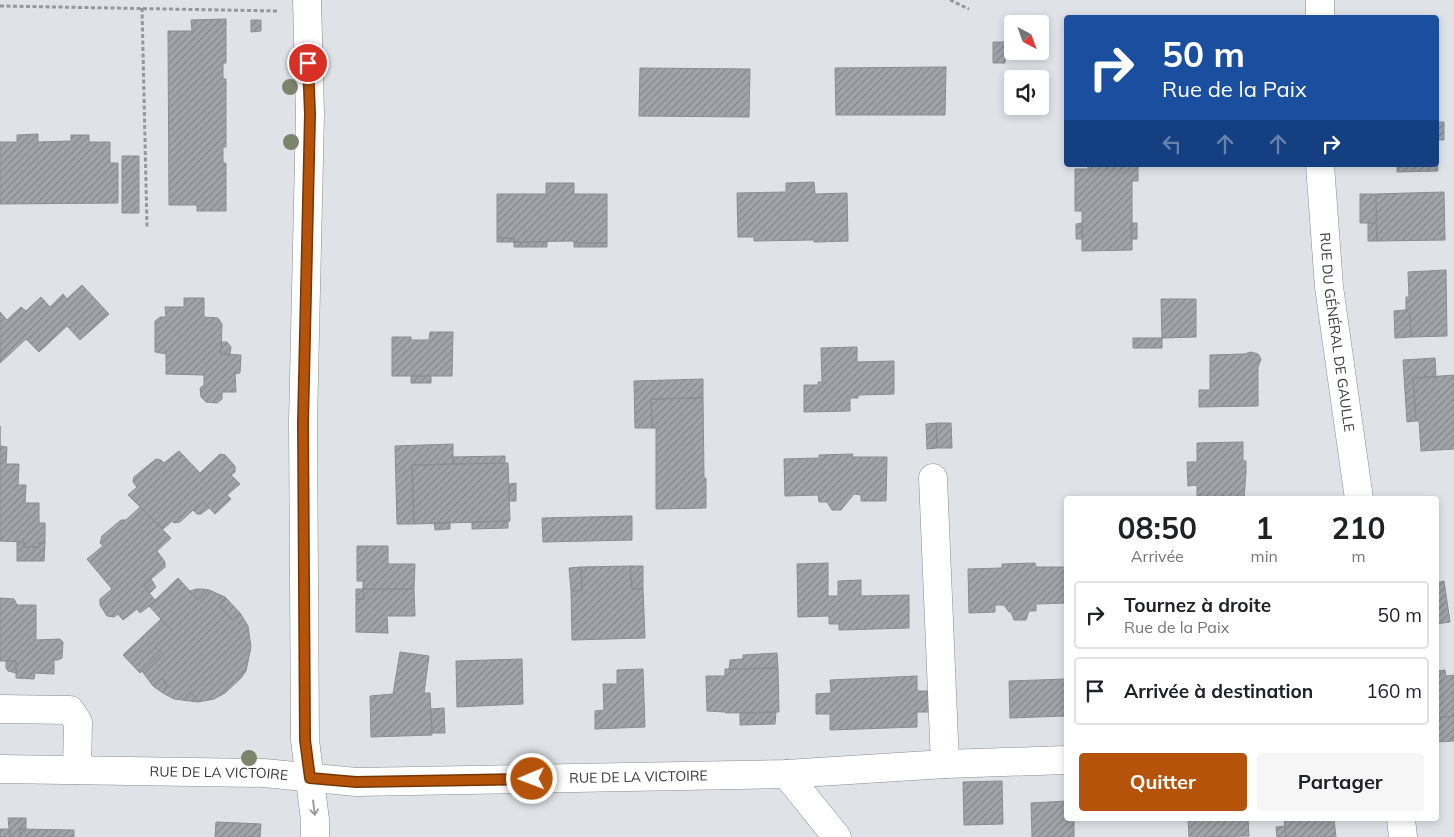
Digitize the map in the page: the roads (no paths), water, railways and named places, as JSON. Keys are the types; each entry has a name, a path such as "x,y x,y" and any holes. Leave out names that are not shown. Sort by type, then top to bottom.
{"street":[{"path":"1320,0 1320,15"},
{"path":"307,6 310,114 303,423 305,740 315,820 315,837"},
{"name":"RUE DU GÉNÉRAL DE GAULLE","path":"1320,167 1329,287 1359,496"},
{"path":"933,478 945,764"},
{"path":"0,709 70,710 78,722 78,770"},
{"name":"RUE DE LA VICTOIRE","path":"0,769 264,773 356,782 786,774 945,764 1064,760"},
{"path":"786,774 837,837"},
{"path":"1401,821 1403,837"}]}
